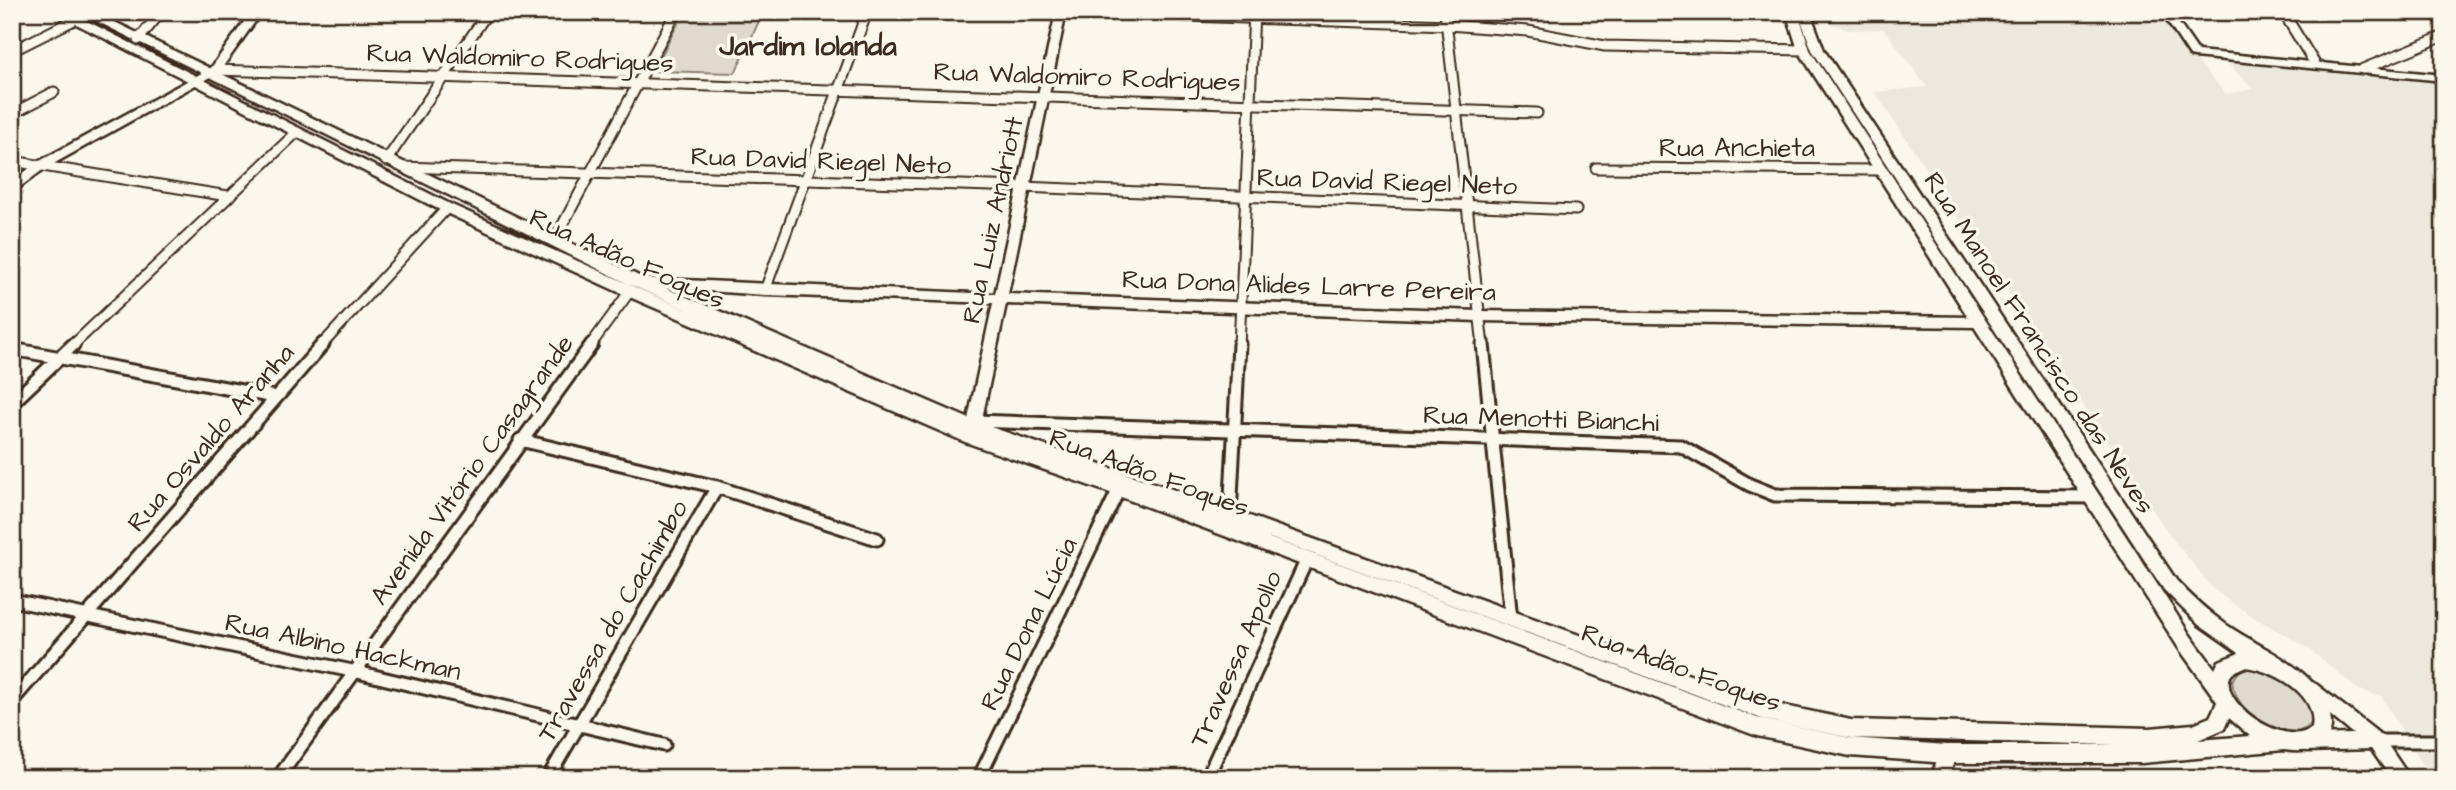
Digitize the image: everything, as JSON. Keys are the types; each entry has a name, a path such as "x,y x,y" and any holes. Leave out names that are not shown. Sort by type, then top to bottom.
{"main road":[{"name":"Rua Manoel Francisco das Neves","path":"1792,12 1804,50 1879,170 2223,697"},
{"name":"Rua Manoel Francisco das Neves","path":"1804,12 1818,50 2170,584 2190,608 2223,634 2274,665"},
{"name":"Rua Adão Foques","path":"72,15 138,40 554,241 635,287"},
{"name":"Rua Adão Foques","path":"72,15 205,74 297,132 446,208 1119,489 1757,726 1850,747 1947,754 2142,754 2290,743"},
{"name":"Rua Adão Foques","path":"973,429 1230,516 1762,710 1851,729 2150,737 2194,733 2217,723 2223,697"},
{"path":"2244,659 2274,665 2304,684 2316,698 2322,722 2319,733 2310,740 2290,743 2250,728 2223,697 2220,678 2224,668 2232,662 2244,659"}],"street":[{"path":"138,40 161,12"},
{"path":"12,189 40,166 205,74 257,12"},
{"path":"393,164 443,77 488,12"},
{"path":"554,241 676,12"},
{"path":"765,290 867,12"},
{"name":"Rua Luiz Andriott","path":"973,429 1061,12"},
{"path":"1076,12 1254,16 1448,25 1528,31 1605,46 1804,50"},
{"path":"1445,12 1465,206 1494,440 1511,619"},
{"path":"2166,12 2194,54 2444,78"},
{"path":"2283,12 2315,64"},
{"path":"12,51 72,15"},
{"path":"1230,516 1252,103 1254,16"},
{"path":"2363,69 2444,36"},
{"name":"Rua Waldomiro Rodrigues","path":"205,74 443,77 1042,94 1537,113"},
{"path":"12,114 54,92"},
{"path":"12,403 297,132"},
{"path":"12,162 228,196"},
{"name":"Rua David Riegel Neto","path":"393,164 589,175 1022,187 1576,210"},
{"name":"Rua Anchieta","path":"1596,168 1879,170"},
{"name":"Rua Osvaldo Aranha","path":"12,701 275,397 446,208"},
{"name":"Rua Dona Alides Larre Pereira","path":"635,287 999,296 1478,316 1977,322"},
{"name":"Avenida Vitório Casagrande","path":"278,778 520,440 635,287"},
{"path":"12,349 275,397"},
{"name":"Rua Menotti Bianchi","path":"973,429 1236,432 1681,446 1704,454 1751,488 1774,495 2093,497"},
{"path":"520,440 717,487 877,539"},
{"name":"Travessa do Cachimbo","path":"548,778 717,487"},
{"name":"Rua Dona Lúcia","path":"979,778 1119,489"},
{"name":"Travessa Apollo","path":"1207,778 1307,559"},
{"name":"Rua Albino Hackman","path":"12,600 357,671 664,745"},
{"path":"2304,684 2375,741 2401,778"},
{"path":"2375,741 2444,741"},
{"name":"Rua Adão Foques","path":"2290,743 2375,741"},
{"path":"1940,778 1947,754"}],"shaded area":[{"path":"1826,12 2154,12 2226,94 2253,89 2222,57 2444,78 2444,778 2431,778 2381,696 2359,690 2308,648 2250,615 2214,590 2171,537 1875,92 1927,87 1884,29 1848,30 1830,23"},
{"path":"683,14 762,15 735,73 653,71"},
{"path":"2252,666 2274,674 2305,695 2311,707 2312,721 2305,729 2279,729 2248,712 2237,698 2232,681 2242,668"}],"district":[{"name":"Jardim Iolanda","path":"808,46"}]}
